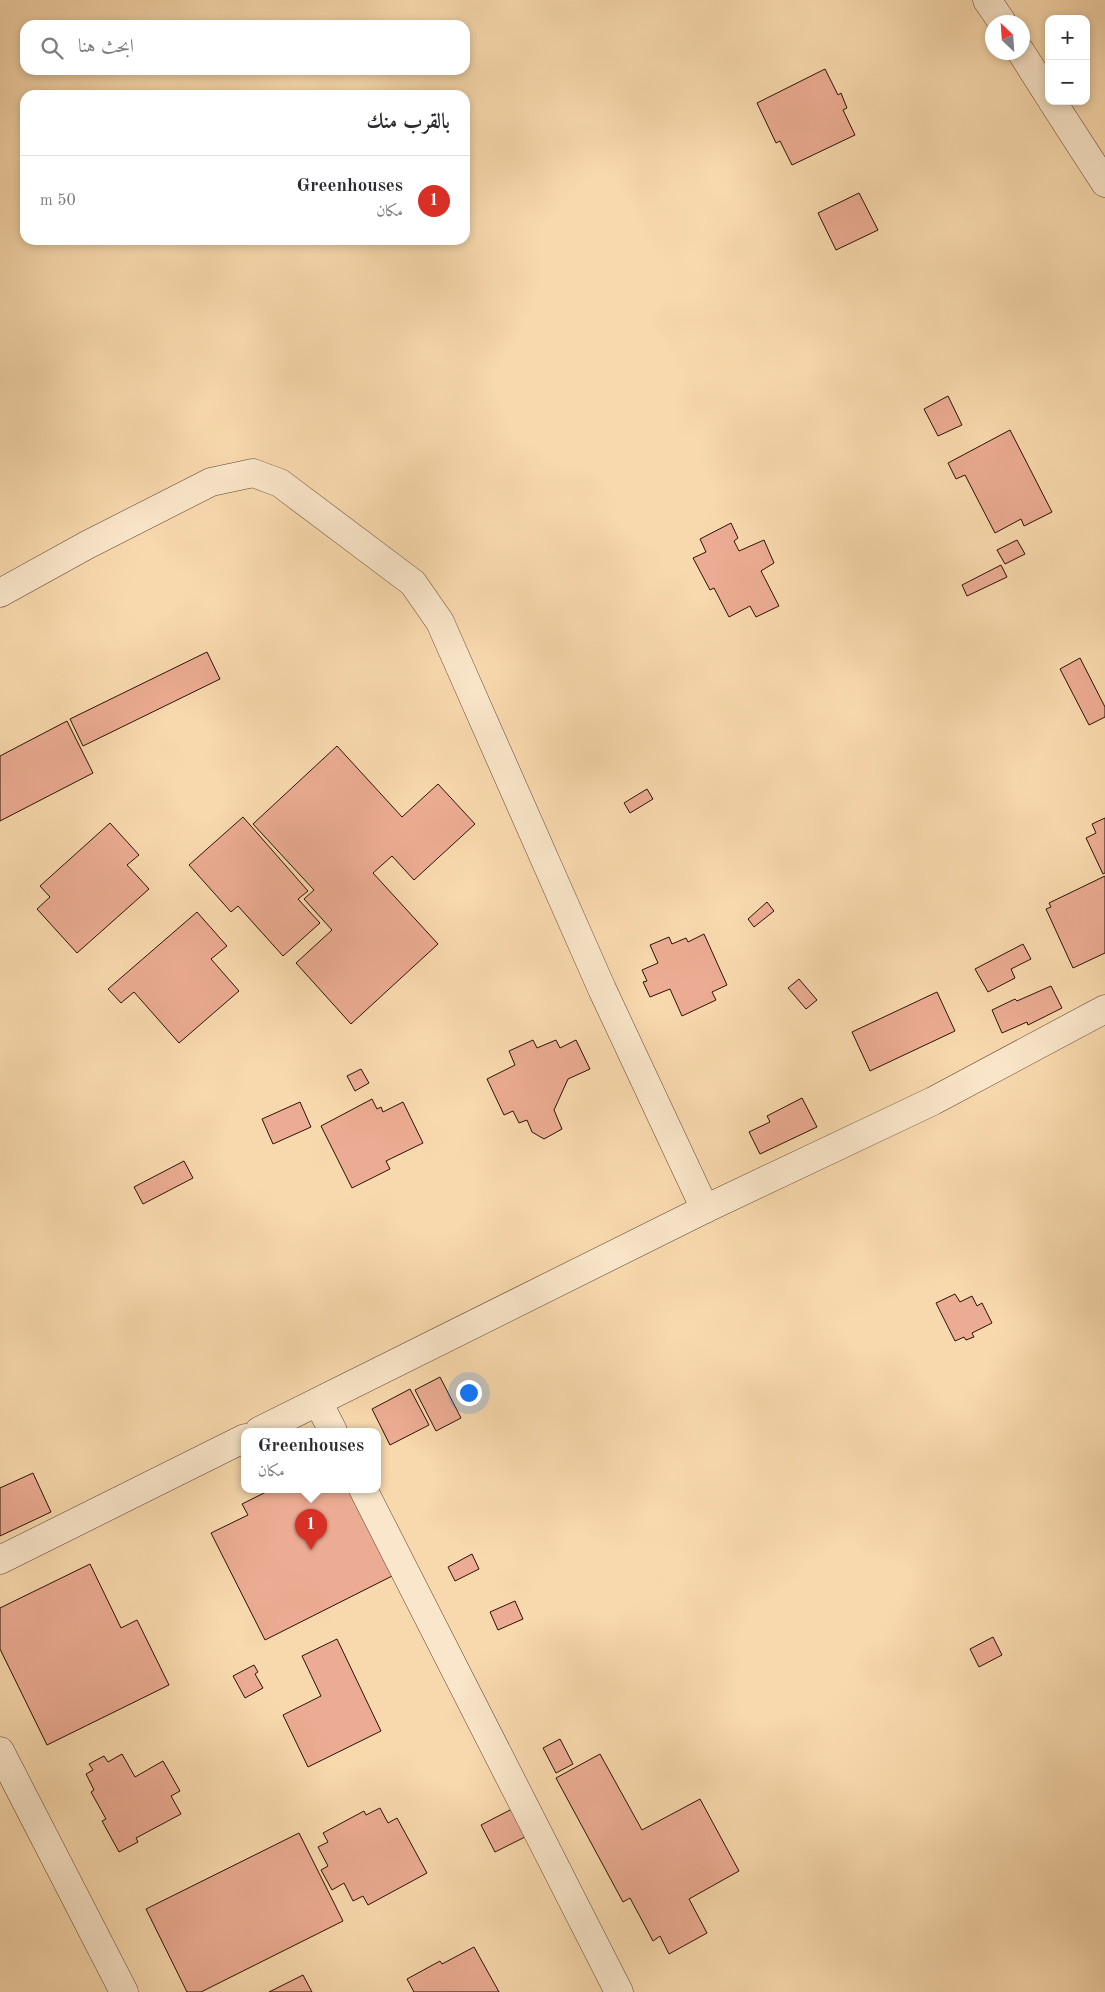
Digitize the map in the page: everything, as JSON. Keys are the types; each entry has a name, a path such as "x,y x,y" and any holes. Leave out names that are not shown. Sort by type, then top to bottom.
{"street":[{"path":"987,0 997,15"},
{"path":"1026,60 1045,90"},
{"path":"1055,105 1105,183"},
{"path":"0,593 87,545 211,482 253,474 280,483 413,583 440,622 602,989 705,1210"},
{"path":"265,1428 705,1210 933,1101 1105,1009"},
{"path":"318,1402 331,1428"},
{"path":"0,1560 241,1440"},
{"path":"365,1493 619,1992"},
{"path":"0,1751 124,1992"}],"building":[{"path":"825,69 838,95 841,93 847,108 843,110 855,135 792,165 780,141 776,143 757,103"},
{"path":"859,193 878,230 836,250 818,213"},
{"path":"948,396 962,425 938,436 924,409"},
{"path":"1010,430 1052,512 1024,526 1021,519 995,533 965,475 956,479 948,463"},
{"path":"731,523 738,538 734,541 739,551 764,540 774,563 761,571 779,606 756,617 750,606 729,617 714,588 710,590 693,558 706,552 700,539"},
{"path":"1017,540 1025,554 1005,564 997,550"},
{"path":"1001,565 1007,577 967,596 962,585"},
{"path":"207,652 220,679 83,746 70,719"},
{"path":"1080,658 1105,707 1105,717 1089,725 1060,669"},
{"path":"67,721 93,773 0,821 0,756"},
{"path":"337,746 402,817 438,784 475,824 414,880 392,856 373,873 438,944 351,1024 296,963 332,930 304,899 314,890 253,824"},
{"path":"647,789 653,799 630,813 624,803"},
{"path":"243,817 308,891 298,899 320,923 283,956 238,906 231,912 189,865"},
{"path":"1105,818 1105,873 1103,874 1086,838 1096,833 1092,824"},
{"path":"110,823 139,855 127,865 149,889 77,953 37,909 50,897 40,886"},
{"path":"1105,876 1105,953 1073,968 1046,909 1051,907 1049,903"},
{"path":"767,902 774,911 754,927 748,919"},
{"path":"197,912 227,946 211,959 239,991 179,1043 134,992 121,1003 108,989"},
{"path":"704,934 727,985 712,992 716,1000 682,1016 670,989 650,997 643,982 647,981 642,970 658,963 650,945 669,937 672,944 686,938 688,942"},
{"path":"1023,944 1031,959 1011,969 1015,978 988,992 975,969"},
{"path":"799,979 817,1000 806,1009 788,988"},
{"path":"1051,986 1062,1008 1028,1025 1027,1022 1002,1033 992,1010 1015,999 1017,1001"},
{"path":"937,992 955,1031 870,1071 852,1032"},
{"path":"533,1040 537,1048 556,1040 560,1048 576,1040 590,1069 568,1079 554,1110 562,1129 544,1139 532,1132 527,1120 519,1123 513,1111 504,1115 487,1079 515,1065 509,1051"},
{"path":"361,1069 369,1083 355,1091 347,1076"},
{"path":"802,1098 817,1127 760,1154 749,1132 770,1122 767,1116"},
{"path":"372,1099 377,1109 381,1107 383,1112 403,1102 423,1143 386,1161 390,1169 352,1188 321,1126"},
{"path":"300,1102 311,1127 273,1144 262,1119"},
{"path":"184,1161 193,1178 143,1204 134,1187"},
{"path":"955,1294 960,1302 972,1296 977,1306 982,1303 992,1323 972,1333 974,1337 966,1340 964,1337 955,1341 936,1303"},
{"path":"440,1377 461,1418 436,1431 415,1390"},
{"path":"410,1389 429,1425 390,1445 372,1409"},
{"path":"33,1473 51,1512 0,1536 0,1488"},
{"path":"264,1493 373,1493 410,1567 265,1640 211,1533 248,1515 242,1504"},
{"path":"472,1554 479,1569 455,1581 448,1567"},
{"path":"90,1564 121,1628 137,1620 169,1685 47,1745 0,1649 0,1608"},
{"path":"515,1601 523,1619 498,1630 490,1612"},
{"path":"993,1637 1002,1655 979,1667 970,1649"},
{"path":"337,1639 381,1731 308,1767 283,1715 321,1696 302,1656"},
{"path":"254,1665 258,1672 255,1674 263,1688 245,1698 233,1676"},
{"path":"560,1739 573,1764 556,1773 543,1748"},
{"path":"122,1754 135,1777 163,1761 180,1791 171,1796 181,1814 136,1838 138,1842 119,1852 102,1821 106,1819 91,1792 94,1790 86,1774 93,1770 89,1764 104,1756 108,1762"},
{"path":"600,1754 642,1830 700,1799 739,1871 689,1899 707,1933 669,1954 660,1936 653,1941 630,1898 623,1902 556,1778"},
{"path":"380,1808 388,1823 397,1818 427,1873 368,1905 363,1896 353,1901 344,1883 332,1890 321,1870 328,1866 318,1847 328,1842 323,1833 364,1811 366,1815"},
{"path":"512,1809 525,1837 495,1852 481,1825"},
{"path":"299,1833 343,1921 201,1992 187,1992 146,1909"},
{"path":"474,1947 499,1992 414,1992 407,1979 440,1961 442,1964"},
{"path":"303,1975 312,1992 269,1992"}],"place":[{"name":"Greenhouses","path":"311,1550"}]}
